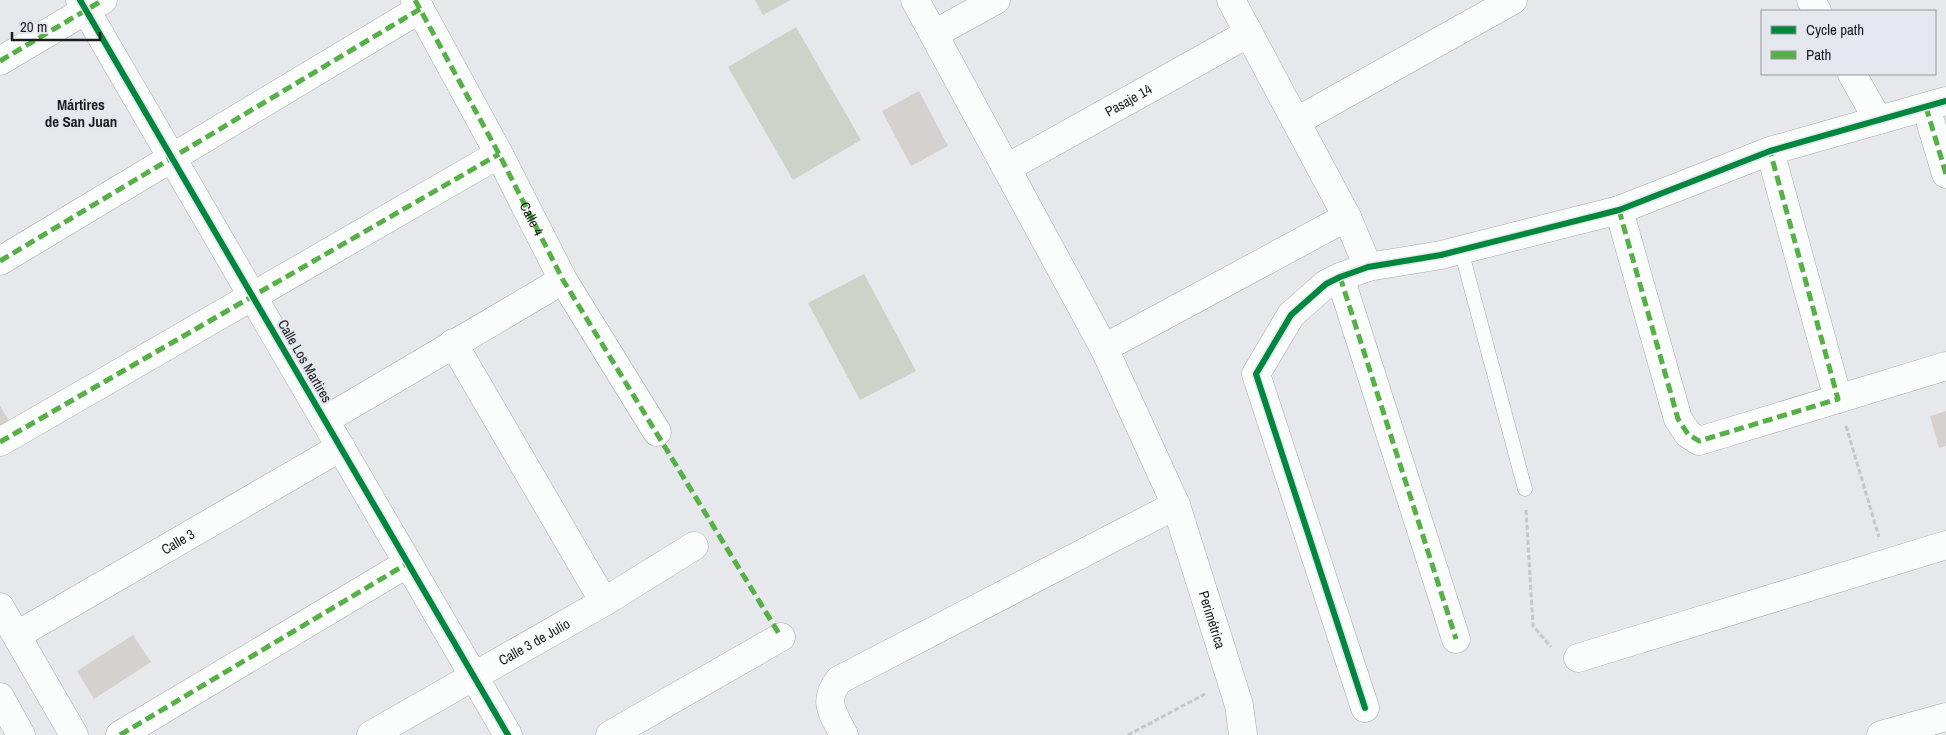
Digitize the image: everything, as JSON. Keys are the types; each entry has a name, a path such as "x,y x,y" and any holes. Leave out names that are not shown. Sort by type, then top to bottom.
{"street":[{"name":"Perimétrica","path":"915,0 1104,348 1176,505 1240,706 1243,735"},
{"path":"934,34 996,0"},
{"path":"1231,0 1347,217 1368,267"},
{"path":"1297,121 1513,0"},
{"path":"0,61 90,3"},
{"name":"Calle Los Martires","path":"90,3 172,158 508,735"},
{"path":"0,261 172,158 418,5"},
{"name":"Calle 4","path":"418,5 499,154 563,280 657,432"},
{"name":"Pasaje 14","path":"1007,168 1249,34"},
{"path":"1853,75 1878,120"},
{"path":"1365,708 1256,374 1291,315 1326,284 1368,267 1462,250 1619,210 1770,151 1936,104 1946,174"},
{"path":"1770,151 1838,398"},
{"path":"0,442 499,154"},
{"path":"1619,210 1678,419 1688,434 1699,441 1946,366"},
{"path":"1104,348 1347,217"},
{"path":"1340,277 1456,639"},
{"path":"325,420 563,280"},
{"path":"453,343 604,602"},
{"name":"Calle 3","path":"17,636 340,447"},
{"path":"844,735 829,704 831,691 839,680 1176,505"},
{"path":"1578,658 1946,545"},
{"name":"Calle 3 de Julio","path":"371,735 604,602 694,546"},
{"path":"120,735 408,563"},
{"path":"0,606 74,735"},
{"path":"610,735 782,637"},
{"path":"0,697 21,735"},
{"path":"1881,735 1942,724"}],"lane":[{"path":"1462,250 1525,489"}],"path":[{"path":"1838,398 1886,564"},
{"path":"1525,489 1533,626 1552,648 1578,658"},
{"path":"1128,735 1231,680"}],"shaded area":[{"path":"755,0 791,0 763,15"},
{"path":"796,27 861,140 793,180 728,67"},
{"path":"864,274 916,371 860,400 808,303"}],"building":[{"path":"919,91 948,146 911,166 882,111"},
{"path":"0,406 11,424 0,431"},
{"path":"1946,411 1946,446 1939,448 1930,416"},
{"path":"133,635 151,662 94,699 77,671"}],"marked path":[{"path":"0,61 103,0"},
{"path":"415,0 499,154 563,280 781,637"},
{"path":"0,261 420,9"},
{"path":"1926,107 1946,174"},
{"path":"1619,210 1678,419 1688,434 1699,441 1838,399 1770,151"},
{"path":"0,442 499,154"},
{"path":"1340,277 1456,639"},
{"path":"120,735 408,563"}],"cycle path":[{"path":"80,0 508,735"},
{"path":"1365,708 1256,374 1291,315 1326,284 1368,267 1441,255 1619,210 1770,151 1946,101"}],"district":[{"name":"Mártires de San Juan","path":"81,112"}]}
